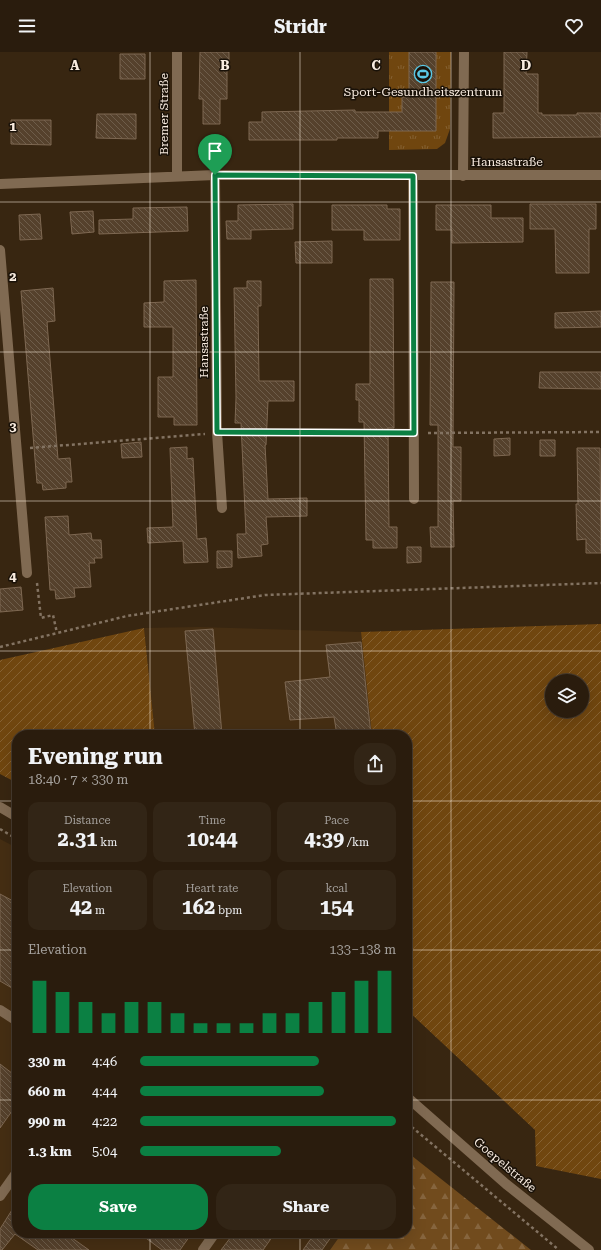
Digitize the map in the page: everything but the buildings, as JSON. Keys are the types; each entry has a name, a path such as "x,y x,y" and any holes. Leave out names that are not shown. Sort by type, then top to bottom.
{"street":[{"name":"Bremer Straße","path":"177,52 177,176"},
{"path":"462,176 464,52"},
{"name":"Hansastraße","path":"215,175 217,432 222,508"},
{"name":"Hansastraße","path":"0,184 215,175 601,175"},
{"path":"413,176 414,499"},
{"path":"0,250 27,573"},
{"path":"0,807 12,814"},
{"path":"0,1010 12,1018"},
{"name":"Goepelstraße","path":"412,1101 506,1184 589,1250"},
{"path":"0,1196 12,1179"},
{"path":"203,1250 211,1238"}],"path":[{"path":"17,449 217,432 601,432"},
{"path":"27,573 37,579 41,618 53,615 57,633"},
{"path":"0,647 127,616 265,595 601,583"},
{"path":"0,829 12,836"},
{"path":"412,1126 559,1250"}],"shaded area":[{"path":"199,627 361,632 371,730 154,730 144,628"},
{"path":"0,839 12,845 12,1238 338,1238 330,1250 0,1250"}],"green space":[{"path":"389,52 451,52 450,129 445,143 437,149 389,150"},
{"path":"601,624 601,1179 536,1166 535,1130 412,1015 412,730 371,730 361,632"},
{"path":"144,628 154,730 12,730 12,780 0,774 0,660"},
{"path":"412,1156 531,1250 330,1250 338,1238 412,1238"}],"place":[{"name":"Sport-Gesundheitszentrum","path":"423,74"}],"route":[{"path":"215,175 413,176 414,433 217,432 215,175"}]}
